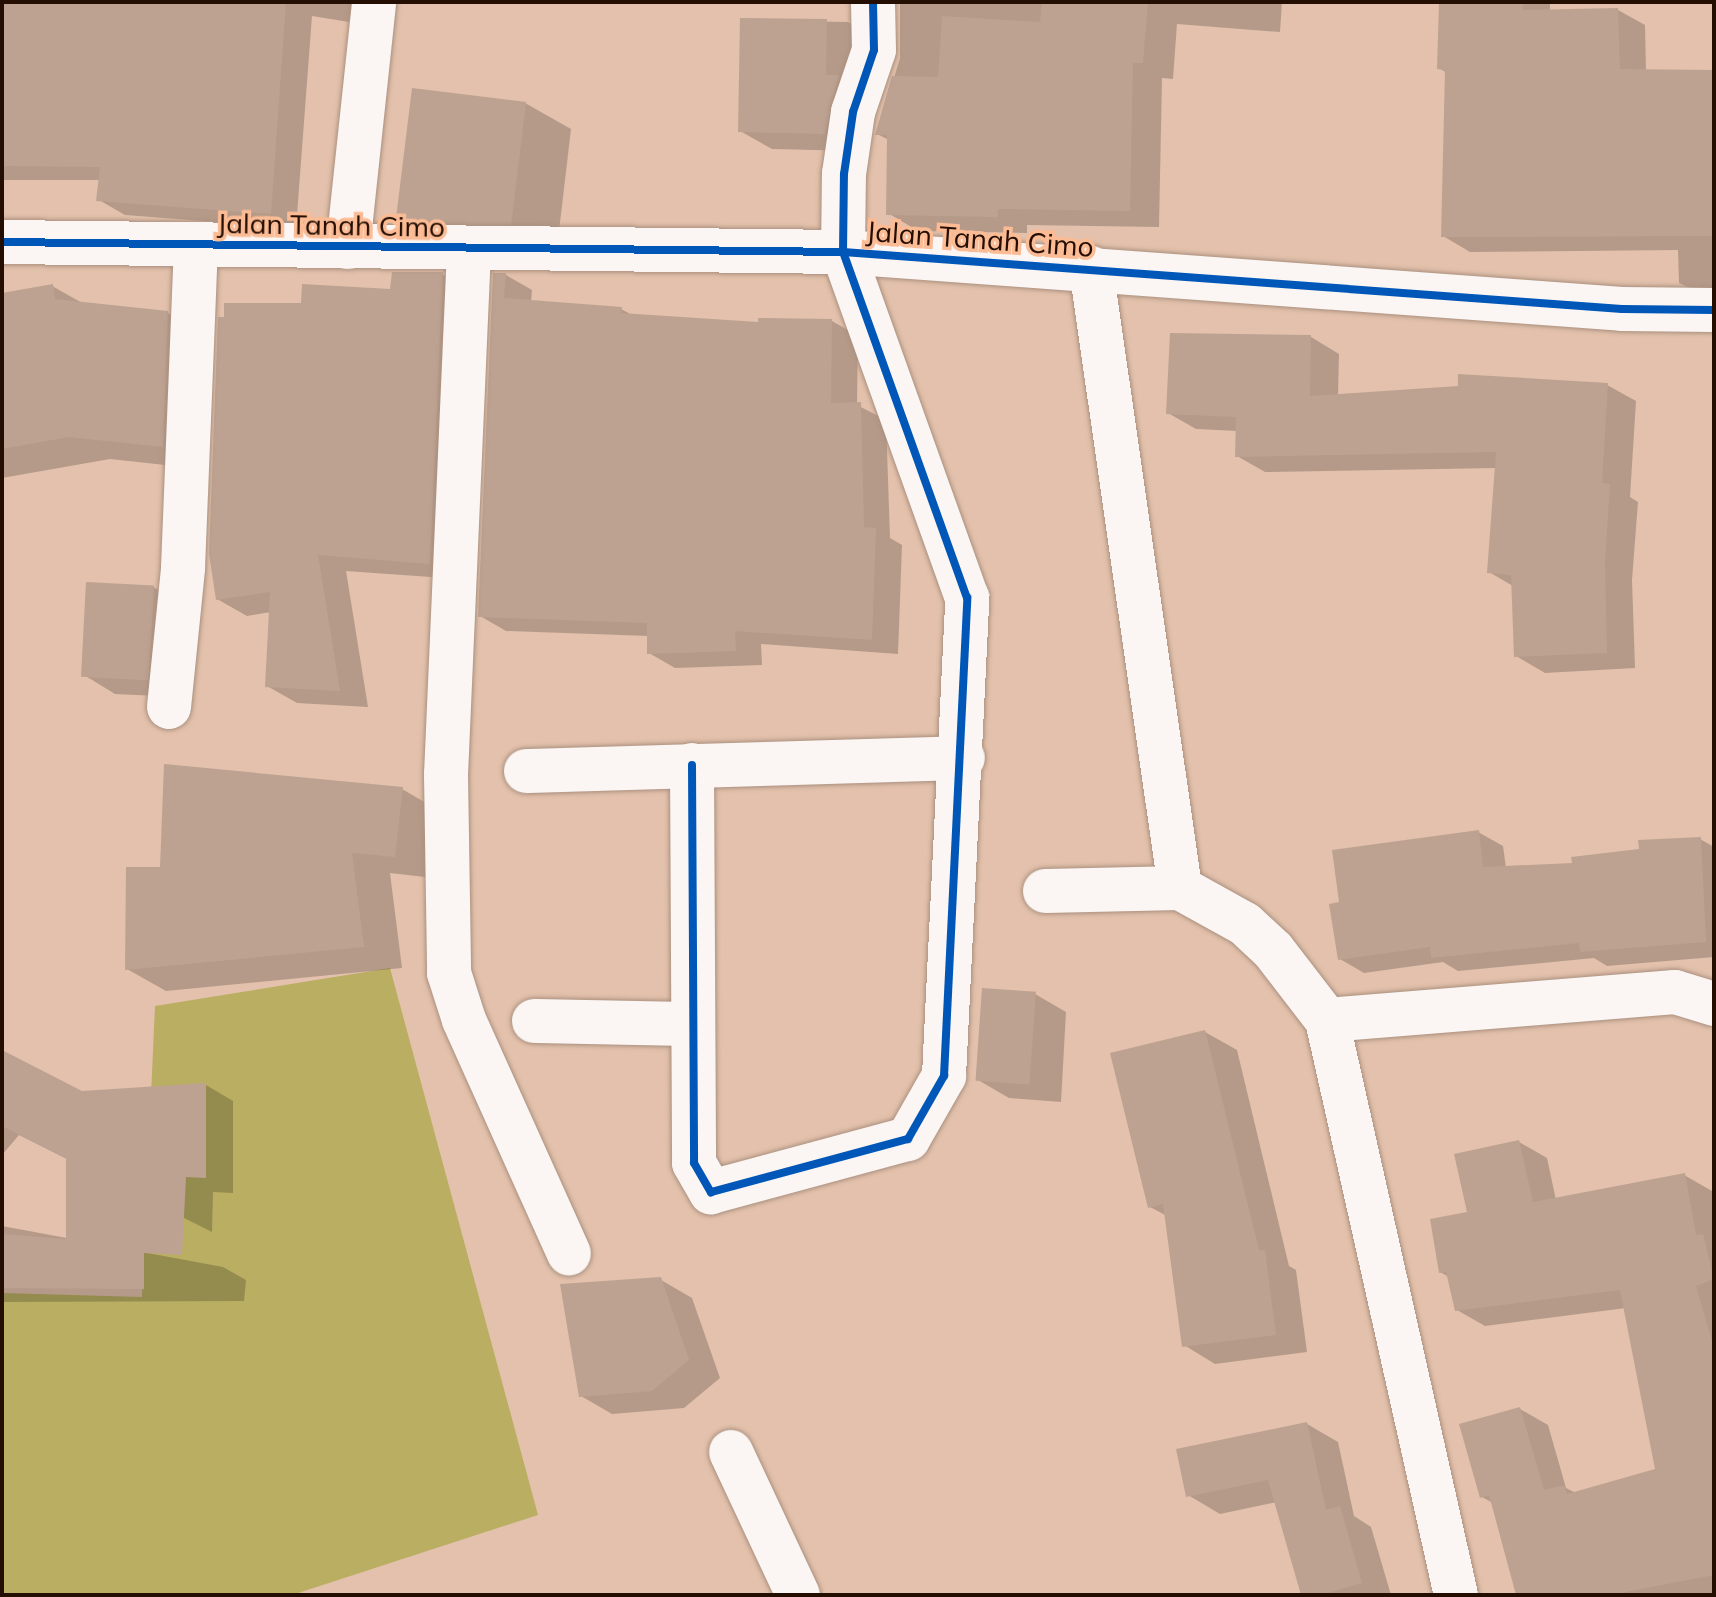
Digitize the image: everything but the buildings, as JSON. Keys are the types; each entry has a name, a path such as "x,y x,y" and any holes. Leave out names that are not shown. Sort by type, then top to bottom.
{"street":[{"path":"348,247 374,2"},
{"path":"692,765 689,1024 694,1163 711,1192 908,1139 944,1076 963,758 967,598 843,252 844,174 853,112 874,50 873,2"},
{"name":"Jalan Tanah Cimo","path":"2,242 469,250 843,252 1622,309 1714,310"},
{"path":"169,707 183,568 196,245"},
{"path":"469,250 449,688 449,973 464,1020 569,1254"},
{"path":"1091,268 1180,888"},
{"path":"526,771 963,758"},
{"path":"1045,891 1180,888 1245,924 1273,950 1327,1020 1456,1595"},
{"path":"1327,1020 1675,992 1714,1004"},
{"path":"534,1021 689,1024"},
{"path":"731,1452 798,1595"}],"shaded area":[{"path":"390,968 538,1515 292,1595 2,1595 2,1293 142,1297 155,1006"}],"cycle path":[{"path":"692,765 694,1163 711,1192 908,1139 944,1076 967,598 843,252 844,174 853,112 874,50 873,2"},
{"path":"2,242 843,252 1622,309 1714,310"}]}
